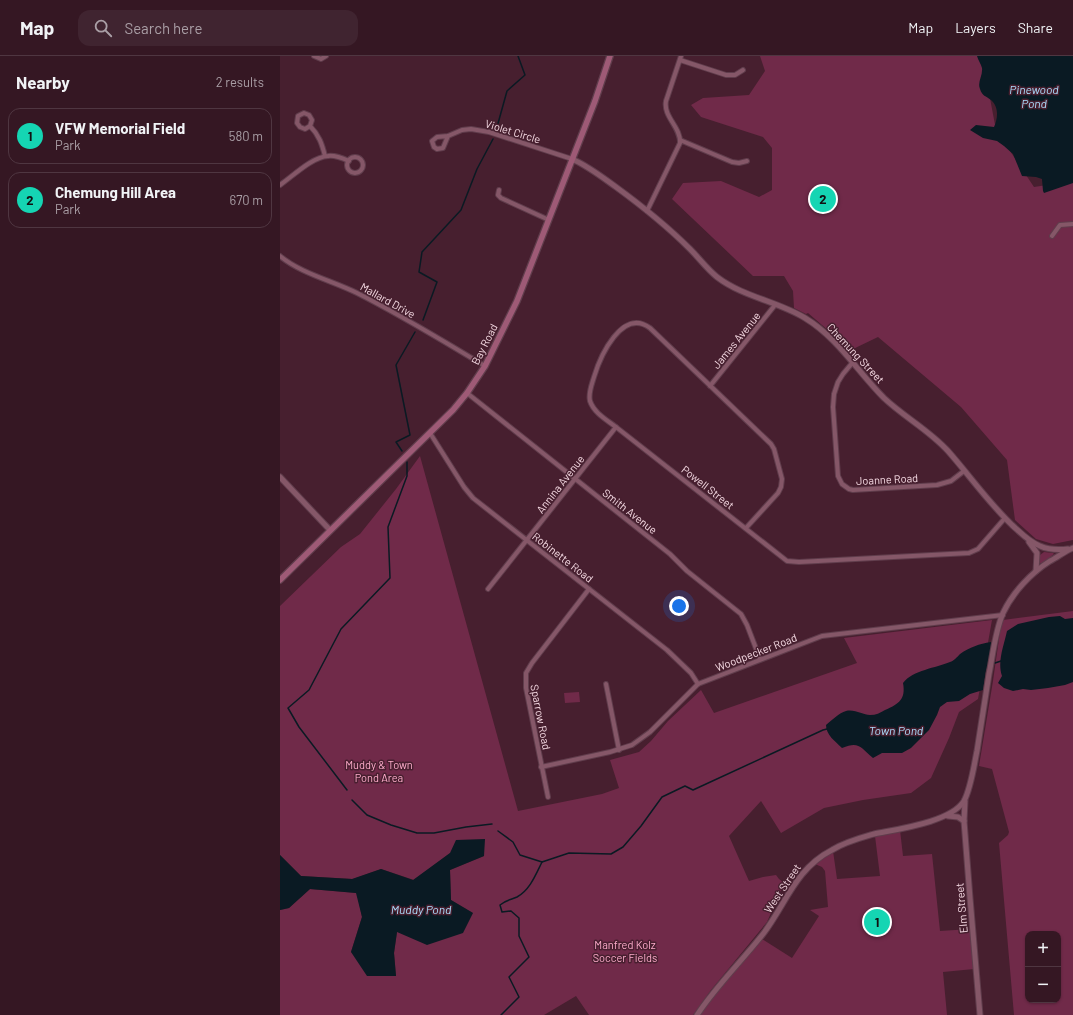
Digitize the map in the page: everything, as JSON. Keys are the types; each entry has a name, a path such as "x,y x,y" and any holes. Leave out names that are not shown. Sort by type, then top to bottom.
{"main road":[{"name":"Bay Road","path":"280,580 430,433 468,393 485,366 517,301 595,101 610,56"}],"street":[{"path":"314,56 320,59 326,56"},
{"path":"647,211 678,150 680,140 677,128 668,114 666,101 680,58 726,74 735,75 743,70"},
{"path":"310,126 320,139 325,156"},
{"name":"Violet Circle","path":"448,136 466,129 483,130 572,159"},
{"path":"680,140 732,162 739,163 747,161"},
{"path":"280,185 309,164 325,156 335,156 349,161"},
{"name":"Chemung Street","path":"572,159 589,167 647,211 679,239 720,279 746,293 800,315 816,325 830,337 884,398 936,439 989,502 1025,536 1035,544 1043,547 1057,550 1071,549"},
{"path":"499,190 498,195 500,198 549,220"},
{"path":"1052,236 1061,225 1073,224"},
{"name":"Mallard Drive","path":"280,256 299,268 358,293 485,366"},
{"name":"James Avenue","path":"710,386 776,305"},
{"name":"Powell Street","path":"746,528 779,490 782,484 781,473 774,449 769,442 646,325 637,323 621,330 611,340 597,365 589,394 593,407 616,427 785,559 790,562 969,553 978,549 1005,518"},
{"name":"Joanne Road","path":"853,362 838,382 834,400 838,476 842,484 849,490 937,485 951,481 964,471"},
{"name":"Smith Avenue","path":"468,393 670,554 687,570 738,611 745,620 760,659"},
{"name":"Annina Avenue","path":"488,589 616,427"},
{"name":"Robinette Road","path":"430,433 468,492 667,650 691,674 698,684"},
{"path":"280,477 330,530"},
{"name":"Chemung Street","path":"1025,536 1037,553 1036,571"},
{"name":"West Street","path":"943,817 956,810 965,798 975,758 993,652 1003,615 1022,586 1036,571 1071,549"},
{"name":"Sparrow Road","path":"548,797 525,684 526,673 589,589"},
{"name":"Woodpecker Road","path":"542,767 619,750 632,745 644,737 698,684 760,659 827,635 1003,615"},
{"path":"606,684 619,750"},
{"name":"Elm Street","path":"965,798 964,821 980,1015"},
{"name":"West Street","path":"697,1015 715,990 763,934 795,883 813,863 826,853 846,843 943,817 956,816 964,821"}],"green space":[{"path":"760,56 982,56 996,130 1034,187 1073,181 1073,540 1053,544 1036,539 1015,520 1007,460 961,407 878,337 851,350 808,313 806,314 794,308 793,291 784,276 753,276 672,199 683,183 721,181 759,197 772,190 772,148 763,137 701,117 691,105 703,98 749,95 765,71"},
{"path":"420,456 518,811 602,794 619,788 610,760 639,752 651,741 668,721 701,690 714,713 857,663 844,638 992,620 978,699 959,712 931,778 911,793 863,800 824,808 781,833 761,801 729,836 749,881 776,875 784,883 767,922 711,990 693,1015 589,1015 576,996 544,1015 280,1015 280,910 289,908 310,889 357,893 362,917 351,952 396,976 394,953 397,932 473,913 451,900 450,870 484,856 450,853 414,880 381,869 353,879 301,876 280,855 280,606 341,547 360,534"},
{"path":"1044,552 1054,554 1043,563 1039,563 1040,555"},
{"path":"1073,611 1073,1015 1014,1015 999,843 1008,835 1009,832 992,769 979,766 1003,620"},
{"path":"579,692 580,702 565,703 564,693"},
{"path":"900,830 903,856 932,854 940,931 971,929 974,969 943,972 947,1015 700,1015 709,1001 762,939 792,958 819,916 810,910 828,907 825,871 822,867 815,864 833,851 837,879 880,876 875,836"}],"water":[{"name":"Pinewood Pond","path":"977,56 1073,56 1073,183 1044,193 1042,179 1022,176 1013,154 1004,146 997,141 983,138 970,130 976,125 994,127 997,116 997,109 994,103 983,95 979,86 982,68"},
{"path":"1060,616 1065,619 1073,618 1073,682 1048,688 1013,691 1004,688 998,683 1002,676 1000,665 1007,631 1018,624"},
{"name":"Town Pond","path":"991,642 990,662 986,670 983,690 970,694 959,701 947,702 940,707 929,730 911,748 902,753 882,753 873,758 859,746 852,745 842,748 831,738 826,729 826,725 841,713 846,711 856,711 874,715 880,713 898,703 902,697 904,689 903,683 913,675 951,661 967,649"},
{"name":"Muddy Pond","path":"485,839 484,856 450,870 451,900 473,913 463,933 427,945 397,932 394,953 396,976 367,976 351,952 362,917 356,893 310,889 289,908 280,910 280,855 301,876 352,879 381,869 413,880 450,853 456,840"}],"waterway":[{"path":"497,127 507,91 525,75 518,56"},
{"path":"423,320 437,282 419,272 422,252 461,210 477,169 493,139"},
{"path":"402,451 396,442 410,435 396,365 415,332"},
{"path":"347,790 299,727 288,708 309,690 341,629 390,578 388,527 407,476 407,462"},
{"path":"995,663 1001,661"},
{"path":"498,831 513,842 520,855 542,862 569,853 611,854 623,847 641,826 662,797 685,786 693,790 827,729"},
{"path":"352,800 367,815 391,825 417,833 434,833 492,824"},
{"path":"501,1015 519,997 509,977 529,957 519,936 519,918 511,911 502,912 500,905 517,897 526,890 542,862"}],"place":[{"name":"Chemung Hill Area","path":"823,199"},
{"name":"VFW Memorial Field","path":"877,922"}],"park label":[{"name":"Muddy & Town Pond Area","path":"379,770"},
{"name":"Manfred Kolz Soccer Fields","path":"625,950"}]}
